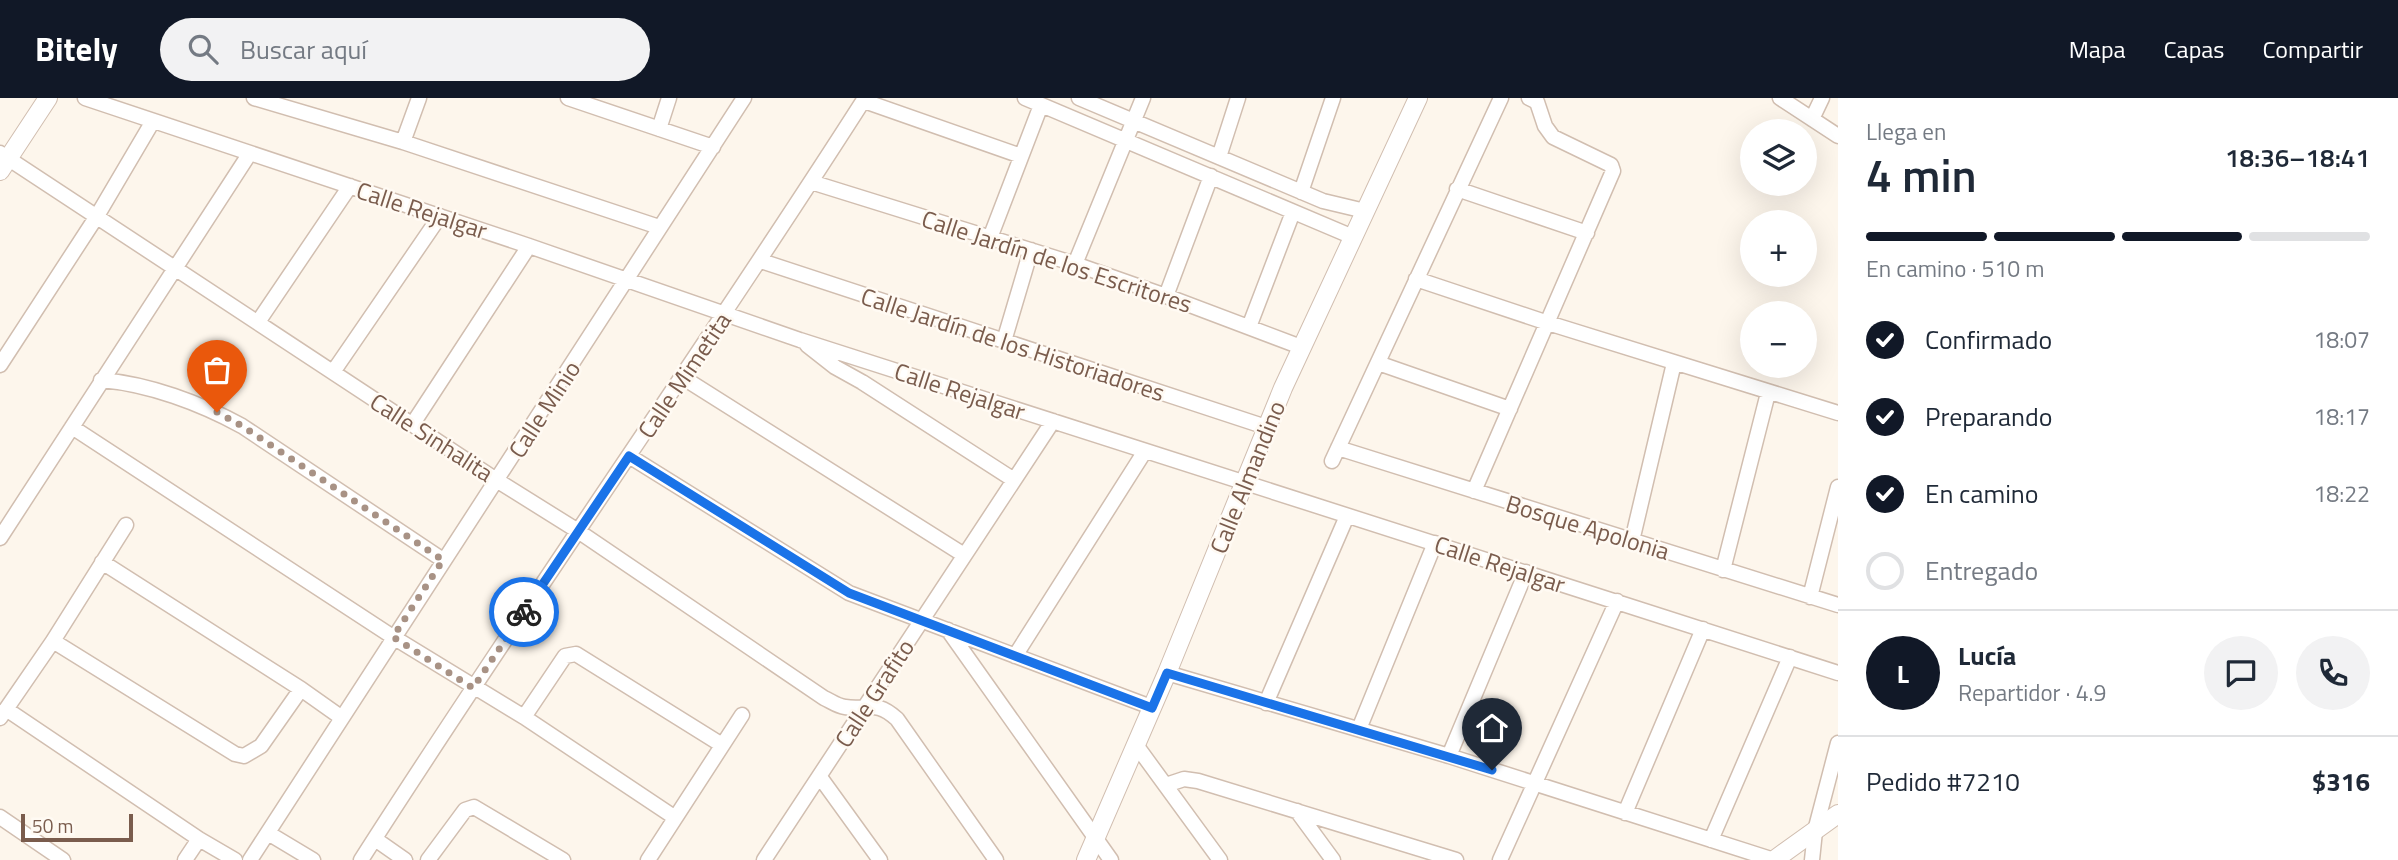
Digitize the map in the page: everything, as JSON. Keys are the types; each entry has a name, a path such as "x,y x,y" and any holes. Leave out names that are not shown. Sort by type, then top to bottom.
{"street":[{"path":"3,161 48,98"},
{"name":"Calle Rejalgar","path":"85,98 529,246 800,340 1838,673"},
{"path":"254,98 403,142 659,227"},
{"path":"403,142 419,98"},
{"path":"659,129 669,98"},
{"name":"Calle Minio","path":"250,860 744,98"},
{"path":"1025,98 1353,237"},
{"path":"1079,98 1336,206 1365,211"},
{"path":"1075,264 1143,98"},
{"path":"1219,157 1238,98"},
{"path":"1301,192 1333,98"},
{"name":"Calle Almandino","path":"1086,860 1167,673 1301,347 1418,98"},
{"path":"1780,98 1812,119 1822,98"},
{"path":"572,99 713,147"},
{"path":"864,99 1021,156"},
{"name":"Calle Mimetita","path":"361,860 473,688 726,314 864,99"},
{"name":"Bosque Apolonia","path":"1500,99 1335,455 1475,491 1838,606"},
{"path":"1475,491 1612,175 1611,165 1553,137 1545,126 1535,99"},
{"path":"990,238 1041,105"},
{"path":"0,365 97,216 153,121"},
{"path":"1817,122 1838,136"},
{"path":"0,538 250,153"},
{"name":"Calle Sinhalita","path":"3,161 97,216 412,425 578,531 824,698 844,707 867,705"},
{"path":"1166,296 1210,176"},
{"name":"Calle Jardín de los Escritores","path":"811,182 1075,264 1301,347"},
{"path":"258,322 350,186"},
{"path":"1457,190 1587,233"},
{"path":"1249,327 1293,212"},
{"path":"333,372 440,216"},
{"path":"412,425 529,246"},
{"path":"1004,341 1031,250"},
{"name":"Calle Jardín de los Historiadores","path":"761,261 1266,428"},
{"path":"1416,279 1768,393 1838,413"},
{"path":"800,340 835,367 1014,480"},
{"path":"1378,363 1510,409"},
{"path":"1632,541 1674,363"},
{"path":"682,377 964,555"},
{"path":"101,380 145,387 217,412 443,560"},
{"path":"1723,570 1768,393"},
{"name":"Calle Grafito","path":"767,858 1053,421"},
{"path":"72,427 393,637 524,717 674,817"},
{"path":"1015,656 1145,451"},
{"path":"629,456 827,581 868,601 1152,708"},
{"path":"1810,597 1838,487"},
{"path":"1266,703 1347,516"},
{"path":"126,525 3,713 236,860"},
{"path":"1359,729 1435,543"},
{"path":"102,562 342,718"},
{"path":"1449,756 1526,572"},
{"path":"1500,860 1617,601"},
{"path":"1625,813 1703,629"},
{"path":"948,630 1111,860"},
{"path":"53,640 235,754 244,756 261,746 301,689"},
{"path":"524,717 565,656 576,653 722,746"},
{"path":"1710,840 1790,657"},
{"path":"1167,673 1449,756 1774,860 1838,814"},
{"path":"867,705 888,711 897,719 996,860"},
{"path":"649,858 741,715"},
{"path":"1812,860 1815,831 1838,743"},
{"path":"1136,745 1220,860"},
{"path":"820,777 880,860"},
{"path":"1167,785 1184,779 1198,781 1457,860"},
{"path":"428,860 460,816 468,808 474,807 563,860"},
{"path":"1297,811 1333,860"},
{"path":"0,817 63,860"},
{"path":"268,833 313,860"},
{"path":"185,860 199,839"},
{"path":"375,839 405,860"}],"way so far":[{"path":"217,412 443,560 393,637 473,688 524,612"}],"route":[{"path":"524,612 629,456 849,593 1152,708 1167,673 1492,770"}]}
